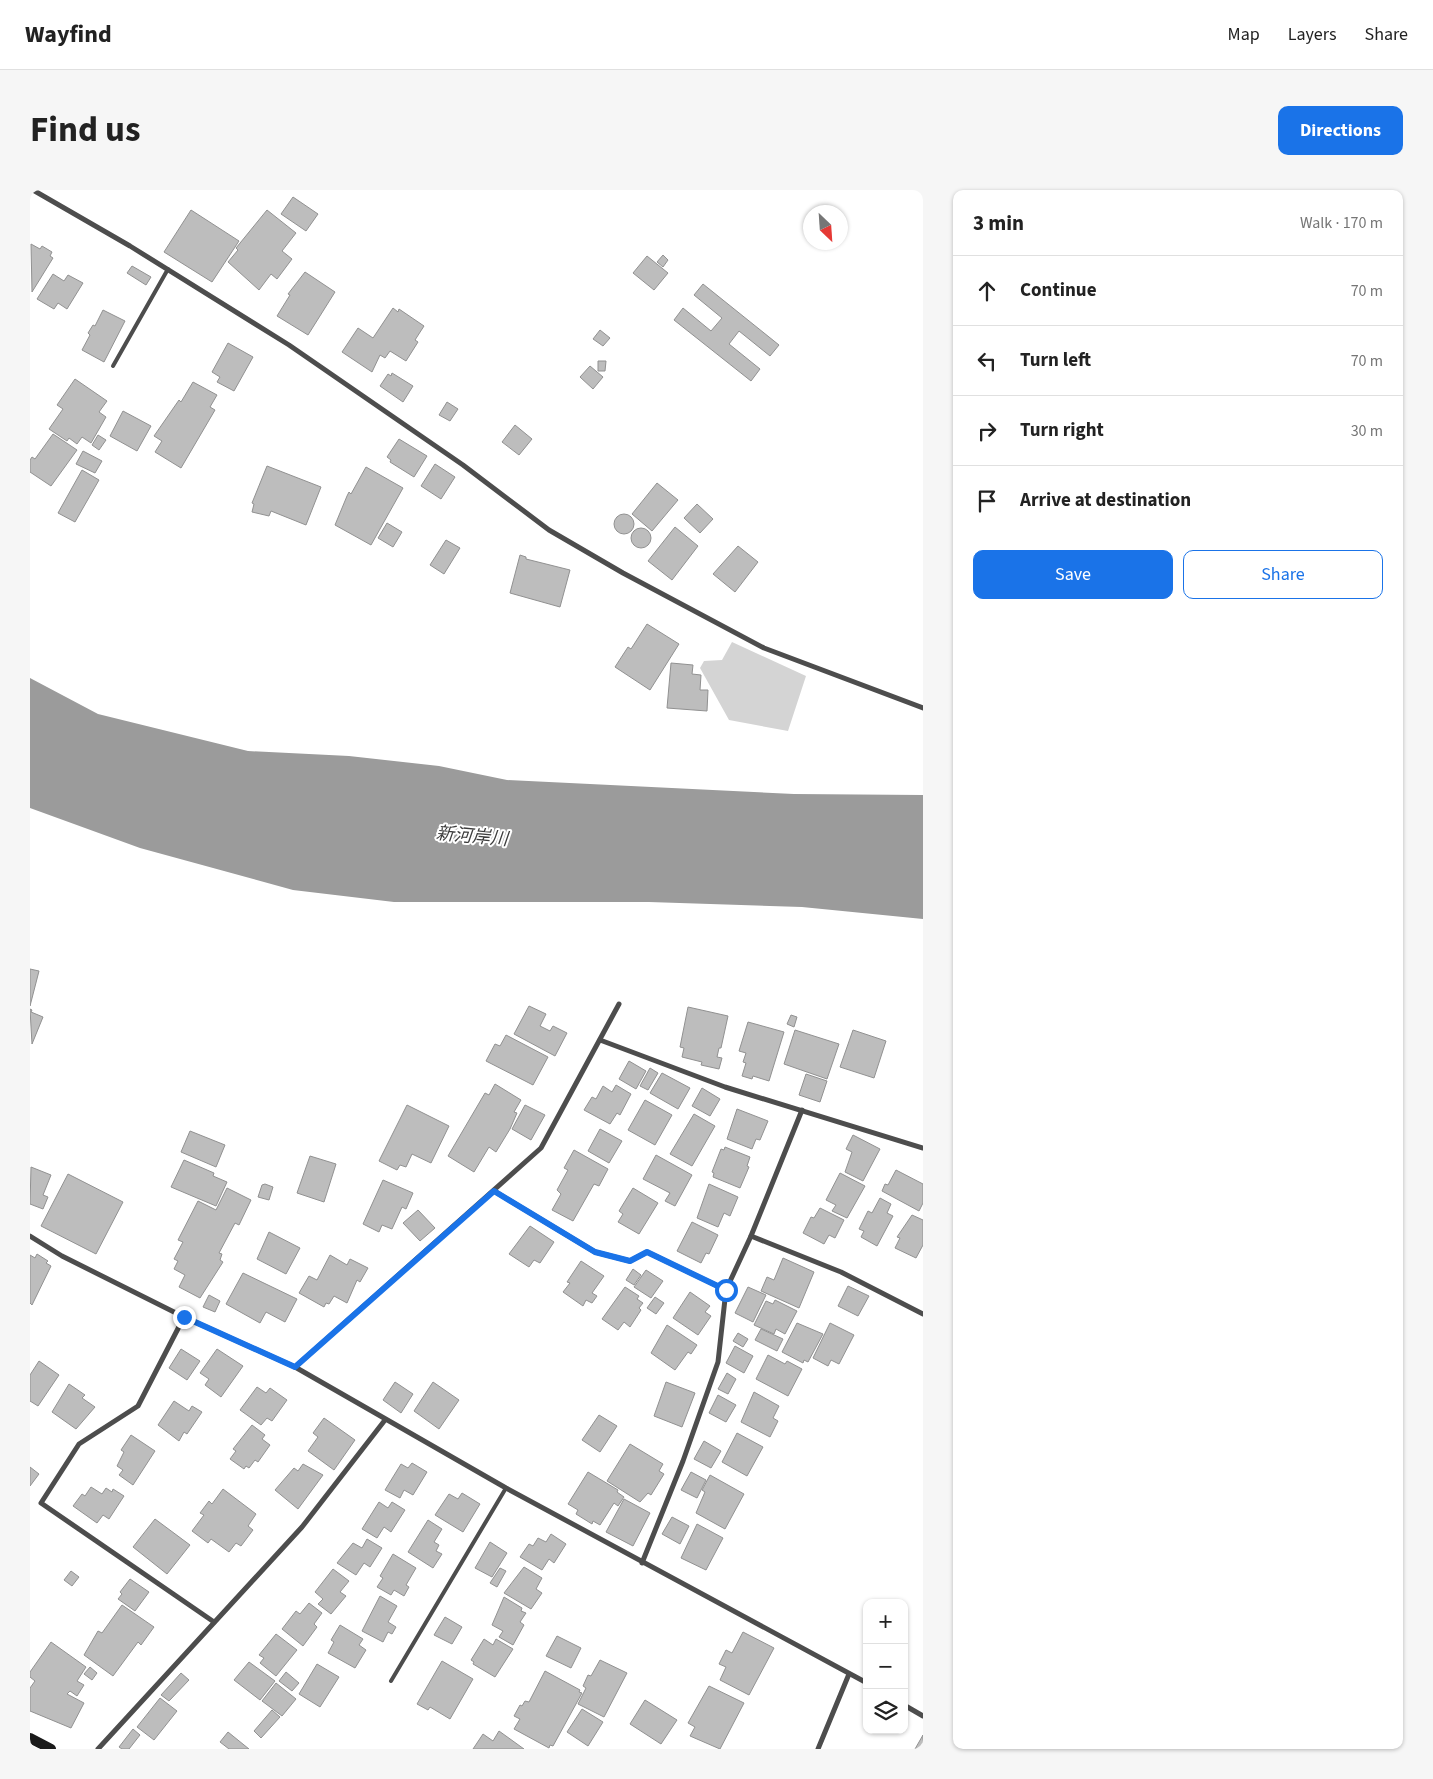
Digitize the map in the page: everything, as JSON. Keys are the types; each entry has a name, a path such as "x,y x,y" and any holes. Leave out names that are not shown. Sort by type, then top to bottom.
{"main road":[{"path":"30,1738 51,1749"}],"street":[{"path":"33,190 168,269 289,345 463,465 549,530 615,568 764,648 923,708"},
{"path":"295,1367 541,1148 620,1004"},
{"path":"600,1040 725,1087 923,1148"},
{"path":"642,1562 682,1461 718,1362 726,1290 751,1236 802,1110"},
{"path":"494,1191 595,1252 630,1261 647,1252 726,1290"},
{"path":"30,1236 62,1256 184,1317 295,1367 506,1488 863,1681"},
{"path":"751,1236 841,1272 923,1314"},
{"path":"184,1317 138,1406 79,1444 41,1503 214,1622"},
{"path":"98,1749 302,1527 385,1420"},
{"path":"818,1749 850,1674"},
{"path":"908,1707 923,1716"}],"lane":[{"path":"114,366 168,269"},
{"path":"391,1681 506,1488"}],"shaded area":[{"path":"732,642 806,676 788,731 729,720 700,668 704,661 722,660"}],"water":[{"name":"新河岸川","path":"30,678 98,714 248,751 349,756 439,766 507,780 794,794 923,795 923,919 802,907 649,902 394,902 293,890 140,848 30,808"}],"building":[{"path":"293,197 318,214 306,231 281,214"},
{"path":"191,210 239,241 212,282 164,252"},
{"path":"267,210 296,233 282,251 292,259 277,279 271,274 259,290 228,262 238,250 236,248"},
{"path":"31,244 40,249 42,246 52,252 50,256 53,258 32,292"},
{"path":"663,255 668,260 663,267 657,262"},
{"path":"647,256 668,273 654,290 633,273"},
{"path":"132,266 151,277 146,285 127,273"},
{"path":"305,272 335,292 308,335 277,316 290,295 288,294"},
{"path":"53,274 64,281 68,275 83,283 67,309 58,303 54,309 37,299"},
{"path":"703,284 779,345 770,356 739,331 729,344 760,369 751,381 674,320 683,308 711,331 722,318 694,295"},
{"path":"393,308 398,312 399,309 424,326 415,340 418,342 406,361 390,351 385,358 380,355 372,372 342,352 358,328 373,338"},
{"path":"103,310 125,321 104,362 82,350 90,335 88,333 93,325 95,326"},
{"path":"600,330 610,338 603,346 593,339"},
{"path":"228,343 253,357 234,391 217,382 220,377 212,372"},
{"path":"598,361 606,361 605,371 598,371"},
{"path":"590,366 603,377 593,389 580,377"},
{"path":"392,373 413,386 403,402 380,386 388,374 391,376"},
{"path":"75,379 107,401 99,412 106,417 91,443 82,437 77,444 69,438 67,441 49,429 63,409 57,405"},
{"path":"193,382 217,395 210,407 215,410 181,468 155,452 162,441 154,436 179,400 181,402"},
{"path":"447,402 458,409 450,421 439,415"},
{"path":"123,411 151,426 137,451 110,436"},
{"path":"515,425 532,439 519,455 502,442"},
{"path":"53,434 77,450 51,486 30,472 30,460 32,457 35,459"},
{"path":"98,435 106,440 99,450 92,445"},
{"path":"399,439 427,456 414,477 390,462 391,460 387,457"},
{"path":"83,451 102,461 95,473 76,464"},
{"path":"435,464 455,477 441,499 421,486"},
{"path":"267,466 321,487 306,525 271,511 269,516 252,512 254,504 252,503"},
{"path":"366,467 403,488 371,545 335,525 349,492 351,494"},
{"path":"82,470 99,480 75,522 58,513"},
{"path":"657,483 678,500 652,531 632,514"},
{"path":"697,504 713,519 700,533 684,518"},
{"path":"624,514 631,517 634,524 631,531 624,534 617,531 614,524 617,517"},
{"path":"387,523 402,532 393,547 378,538"},
{"path":"675,527 698,546 672,580 648,561"},
{"path":"641,528 648,531 651,538 648,545 641,548 634,545 631,538 634,531"},
{"path":"446,540 460,548 444,574 430,565"},
{"path":"738,546 758,562 735,592 713,574"},
{"path":"520,555 526,557 526,559 570,570 560,607 510,593"},
{"path":"647,624 679,644 650,690 615,667 628,647 631,649"},
{"path":"671,663 693,665 692,674 701,675 700,690 708,690 707,711 667,708"},
{"path":"30,969 39,971 30,1006"},
{"path":"529,1006 546,1014 540,1026 550,1031 553,1026 567,1033 555,1056 514,1034"},
{"path":"688,1007 728,1016 721,1048 719,1048 717,1057 722,1058 719,1069 701,1065 702,1062 682,1057 684,1048 680,1047"},
{"path":"30,1009 32,1010 31,1012 43,1017 32,1044"},
{"path":"791,1015 797,1017 794,1027 787,1024"},
{"path":"748,1022 784,1032 769,1081 753,1076 752,1079 742,1076 746,1063 743,1062 746,1053 739,1051"},
{"path":"795,1030 839,1044 827,1079 784,1064"},
{"path":"853,1030 886,1041 874,1078 840,1067"},
{"path":"506,1035 548,1057 533,1085 486,1061 495,1044 500,1046"},
{"path":"629,1061 646,1071 636,1089 619,1079"},
{"path":"650,1068 658,1073 648,1090 640,1086"},
{"path":"662,1073 690,1088 678,1109 650,1093"},
{"path":"806,1074 827,1081 820,1102 799,1095"},
{"path":"495,1084 521,1100 514,1112 517,1113 510,1129 496,1152 489,1147 474,1172 448,1156 485,1093 489,1095"},
{"path":"616,1085 631,1094 620,1115 617,1113 610,1124 584,1110 592,1097 596,1099 603,1086 612,1092"},
{"path":"702,1088 720,1099 710,1116 692,1106"},
{"path":"645,1100 672,1115 655,1145 628,1130"},
{"path":"407,1105 449,1126 431,1163 412,1154 406,1167 400,1165 397,1170 379,1161"},
{"path":"525,1105 545,1115 531,1140 512,1129"},
{"path":"737,1109 768,1121 760,1140 756,1139 752,1149 727,1139"},
{"path":"694,1114 715,1126 692,1166 670,1154"},
{"path":"600,1129 622,1141 609,1163 588,1151"},
{"path":"190,1131 225,1145 216,1167 181,1152"},
{"path":"853,1135 880,1149 863,1181 845,1172 852,1152 846,1149"},
{"path":"725,1147 750,1157 747,1166 749,1167 740,1188 713,1177 714,1173 712,1172 721,1149 724,1150"},
{"path":"574,1150 608,1169 599,1186 594,1184 573,1221 552,1210 561,1194 557,1190 568,1170 564,1168"},
{"path":"656,1155 692,1175 675,1206 665,1201 670,1193 643,1179"},
{"path":"310,1156 336,1164 324,1202 297,1193"},
{"path":"184,1160 214,1173 213,1176 227,1182 216,1206 171,1187"},
{"path":"31,1167 51,1175 43,1195 48,1197 43,1209 30,1204"},
{"path":"896,1170 923,1184 923,1203 919,1211 882,1191 885,1184 888,1185"},
{"path":"840,1173 865,1186 847,1218 832,1211 836,1205 826,1200"},
{"path":"68,1174 123,1202 96,1254 41,1226"},
{"path":"383,1180 413,1193 406,1209 402,1207 392,1229 382,1225 379,1232 363,1224"},
{"path":"265,1184 273,1187 269,1200 258,1197 262,1185"},
{"path":"709,1184 738,1197 730,1216 724,1213 718,1227 697,1218"},
{"path":"227,1188 251,1200 239,1225 235,1223 219,1253 222,1254 220,1260 223,1262 200,1298 179,1287 185,1275 174,1269 178,1261 174,1259 183,1242 178,1240 198,1201 216,1210"},
{"path":"633,1188 658,1203 639,1234 618,1222 623,1214 619,1211"},
{"path":"880,1198 891,1204 887,1213 893,1216 877,1246 861,1237 864,1231 859,1229 868,1211 872,1213"},
{"path":"820,1208 844,1220 835,1238 829,1235 824,1244 803,1233 811,1217 814,1218"},
{"path":"418,1210 435,1228 420,1241 403,1223"},
{"path":"912,1215 923,1220 923,1245 916,1258 895,1248 900,1238 897,1237"},
{"path":"692,1222 718,1235 709,1254 706,1253 701,1263 677,1251"},
{"path":"530,1226 554,1242 540,1263 534,1260 529,1267 509,1254"},
{"path":"269,1232 300,1248 286,1274 257,1259"},
{"path":"37,1254 48,1261 46,1263 51,1266 32,1305 30,1303 30,1255 35,1258"},
{"path":"330,1255 347,1265 350,1259 368,1268 360,1282 357,1280 347,1303 334,1296 329,1304 326,1303 324,1307 299,1293 309,1276 317,1280"},
{"path":"783,1258 814,1272 799,1308 761,1291 767,1277 774,1280"},
{"path":"581,1261 604,1276 592,1293 597,1296 592,1303 586,1300 583,1306 563,1292 570,1283 567,1282"},
{"path":"633,1269 641,1275 634,1285 626,1280"},
{"path":"646,1270 663,1281 651,1298 634,1287"},
{"path":"243,1273 297,1299 285,1322 266,1312 260,1323 226,1304"},
{"path":"848,1286 869,1296 858,1316 838,1306"},
{"path":"625,1287 639,1296 637,1299 643,1303 639,1308 641,1310 630,1327 624,1322 618,1330 602,1319"},
{"path":"748,1287 766,1295 753,1322 735,1313"},
{"path":"690,1292 710,1306 705,1312 711,1316 698,1335 673,1318"},
{"path":"209,1295 220,1301 215,1312 203,1307"},
{"path":"655,1297 664,1303 656,1314 647,1308"},
{"path":"775,1300 797,1311 785,1334 776,1329 774,1334 754,1325 766,1301 773,1304"},
{"path":"797,1323 823,1334 808,1362 804,1360 803,1363 782,1352"},
{"path":"830,1323 854,1335 839,1364 831,1360 828,1366 813,1358"},
{"path":"667,1325 697,1345 691,1354 688,1352 675,1370 651,1353"},
{"path":"761,1329 783,1339 777,1351 755,1340"},
{"path":"738,1333 748,1339 743,1347 733,1341"},
{"path":"735,1346 753,1356 744,1373 726,1363"},
{"path":"181,1349 200,1361 187,1380 169,1368"},
{"path":"217,1349 243,1366 221,1397 205,1385 209,1379 200,1373"},
{"path":"768,1355 785,1364 787,1361 802,1369 788,1396 756,1379"},
{"path":"39,1361 59,1375 38,1406 30,1401 30,1375"},
{"path":"727,1373 736,1379 728,1394 718,1389"},
{"path":"395,1382 413,1394 401,1413 383,1400"},
{"path":"433,1382 459,1400 439,1429 414,1411"},
{"path":"666,1382 695,1393 682,1427 654,1416"},
{"path":"69,1384 85,1395 82,1398 95,1407 76,1429 52,1412"},
{"path":"257,1387 266,1393 270,1388 287,1400 272,1421 267,1418 261,1425 240,1410"},
{"path":"754,1392 779,1406 773,1418 778,1421 770,1437 741,1422"},
{"path":"718,1395 736,1405 726,1422 709,1413"},
{"path":"174,1401 189,1411 192,1406 202,1412 187,1434 184,1432 179,1441 158,1425"},
{"path":"599,1415 617,1426 600,1452 582,1440"},
{"path":"324,1418 355,1440 334,1470 308,1451 318,1437 313,1433"},
{"path":"252,1425 265,1435 262,1439 270,1445 258,1462 255,1460 249,1468 246,1466 244,1469 230,1459 236,1451 233,1449"},
{"path":"737,1433 763,1447 747,1476 722,1462"},
{"path":"131,1435 155,1451 133,1485 119,1475 123,1470 117,1466 124,1452 121,1450"},
{"path":"704,1441 721,1451 711,1468 694,1459"},
{"path":"630,1444 663,1464 659,1471 664,1474 651,1495 648,1493 640,1502 607,1481"},
{"path":"412,1463 427,1472 413,1495 404,1490 400,1498 385,1490 401,1464 408,1468"},
{"path":"303,1464 323,1475 298,1509 275,1490 294,1468 298,1471"},
{"path":"30,1467 39,1474 30,1486"},
{"path":"588,1472 618,1490 617,1492 624,1497 618,1506 614,1503 600,1525 593,1521 592,1524 576,1514 578,1510 568,1504"},
{"path":"691,1472 706,1480 697,1498 681,1490"},
{"path":"710,1475 744,1494 725,1529 696,1513 705,1492 702,1490"},
{"path":"91,1487 102,1494 106,1488 112,1492 113,1489 124,1496 109,1519 103,1515 97,1523 73,1506 82,1494 85,1496"},
{"path":"223,1489 256,1514 248,1526 253,1530 241,1546 236,1543 229,1552 211,1539 208,1543 192,1531 204,1515 200,1513 209,1501 212,1504"},
{"path":"462,1493 480,1504 463,1532 435,1515 449,1494 458,1499"},
{"path":"624,1499 650,1513 633,1546 606,1532"},
{"path":"379,1502 388,1508 392,1502 405,1510 391,1532 384,1527 377,1538 362,1529"},
{"path":"672,1517 689,1526 680,1544 662,1534"},
{"path":"155,1519 190,1545 167,1574 133,1547"},
{"path":"428,1520 442,1529 434,1542 439,1545 436,1551 442,1554 433,1568 408,1552"},
{"path":"697,1524 723,1538 706,1570 681,1558"},
{"path":"551,1534 566,1544 554,1563 549,1559 542,1570 520,1557 529,1544 533,1546 538,1538 546,1542"},
{"path":"367,1539 382,1548 370,1567 364,1563 356,1575 337,1563 353,1543 362,1548"},
{"path":"490,1542 507,1553 492,1577 475,1568"},
{"path":"393,1554 416,1568 406,1585 409,1587 404,1596 394,1590 391,1595 377,1587 383,1578 380,1576"},
{"path":"524,1567 542,1578 536,1589 542,1593 531,1609 504,1593"},
{"path":"500,1568 506,1571 497,1587 490,1583"},
{"path":"333,1569 349,1581 340,1592 346,1596 331,1614 318,1604 323,1599 315,1592"},
{"path":"71,1571 79,1577 72,1586 64,1580"},
{"path":"130,1579 149,1592 135,1611 118,1599 122,1594 120,1592"},
{"path":"380,1596 397,1606 388,1622 396,1627 392,1634 388,1632 383,1642 362,1631"},
{"path":"504,1597 522,1608 521,1611 526,1613 520,1622 524,1625 513,1645 499,1637 503,1631 492,1625"},
{"path":"309,1603 322,1613 314,1624 317,1627 303,1646 282,1629 296,1611 300,1614"},
{"path":"122,1605 154,1627 141,1645 138,1642 113,1676 84,1655 98,1631 102,1633"},
{"path":"445,1617 462,1627 452,1644 434,1635"},
{"path":"340,1625 363,1639 359,1645 366,1650 355,1668 328,1653 334,1642 331,1640"},
{"path":"743,1632 774,1648 749,1695 720,1680 726,1667 719,1664 726,1650 732,1653"},
{"path":"276,1634 297,1650 276,1676 260,1663 264,1658 259,1655"},
{"path":"557,1636 581,1648 571,1668 546,1656"},
{"path":"484,1639 493,1645 496,1639 513,1649 495,1677 473,1664 474,1662 471,1660"},
{"path":"51,1642 86,1667 77,1681 84,1685 77,1696 70,1691 67,1694 84,1703 71,1728 30,1711 30,1688 35,1681 30,1677 30,1672"},
{"path":"600,1660 627,1673 604,1717 578,1704 586,1688 583,1686 588,1675 591,1676"},
{"path":"442,1661 473,1679 450,1719 430,1707 428,1710 417,1704"},
{"path":"249,1662 275,1681 260,1700 234,1680"},
{"path":"317,1664 339,1677 320,1707 299,1694"},
{"path":"90,1667 97,1673 92,1680 84,1674"},
{"path":"545,1671 580,1690 579,1692 582,1693 553,1746 550,1745 549,1748 514,1729 520,1719 514,1716 520,1705 522,1706 525,1701 529,1702"},
{"path":"286,1672 299,1683 292,1691 279,1681"},
{"path":"181,1673 189,1680 169,1701 161,1695"},
{"path":"276,1683 296,1699 282,1716 262,1701"},
{"path":"709,1686 744,1703 720,1749 690,1736 695,1727 688,1723"},
{"path":"160,1698 177,1711 154,1740 137,1727"},
{"path":"645,1700 677,1720 661,1744 630,1724"},
{"path":"582,1709 603,1722 588,1746 567,1732"},
{"path":"272,1710 280,1717 261,1738 254,1731"},
{"path":"133,1729 140,1735 129,1749 122,1749 119,1747"},
{"path":"499,1731 524,1749 473,1749 483,1734 493,1741"},
{"path":"228,1732 249,1749 229,1749 220,1742"},
{"path":"923,1735 923,1749 915,1749"}],"route":[{"path":"184,1317 295,1367 494,1191 595,1252 630,1261 647,1252 726,1290"}]}
